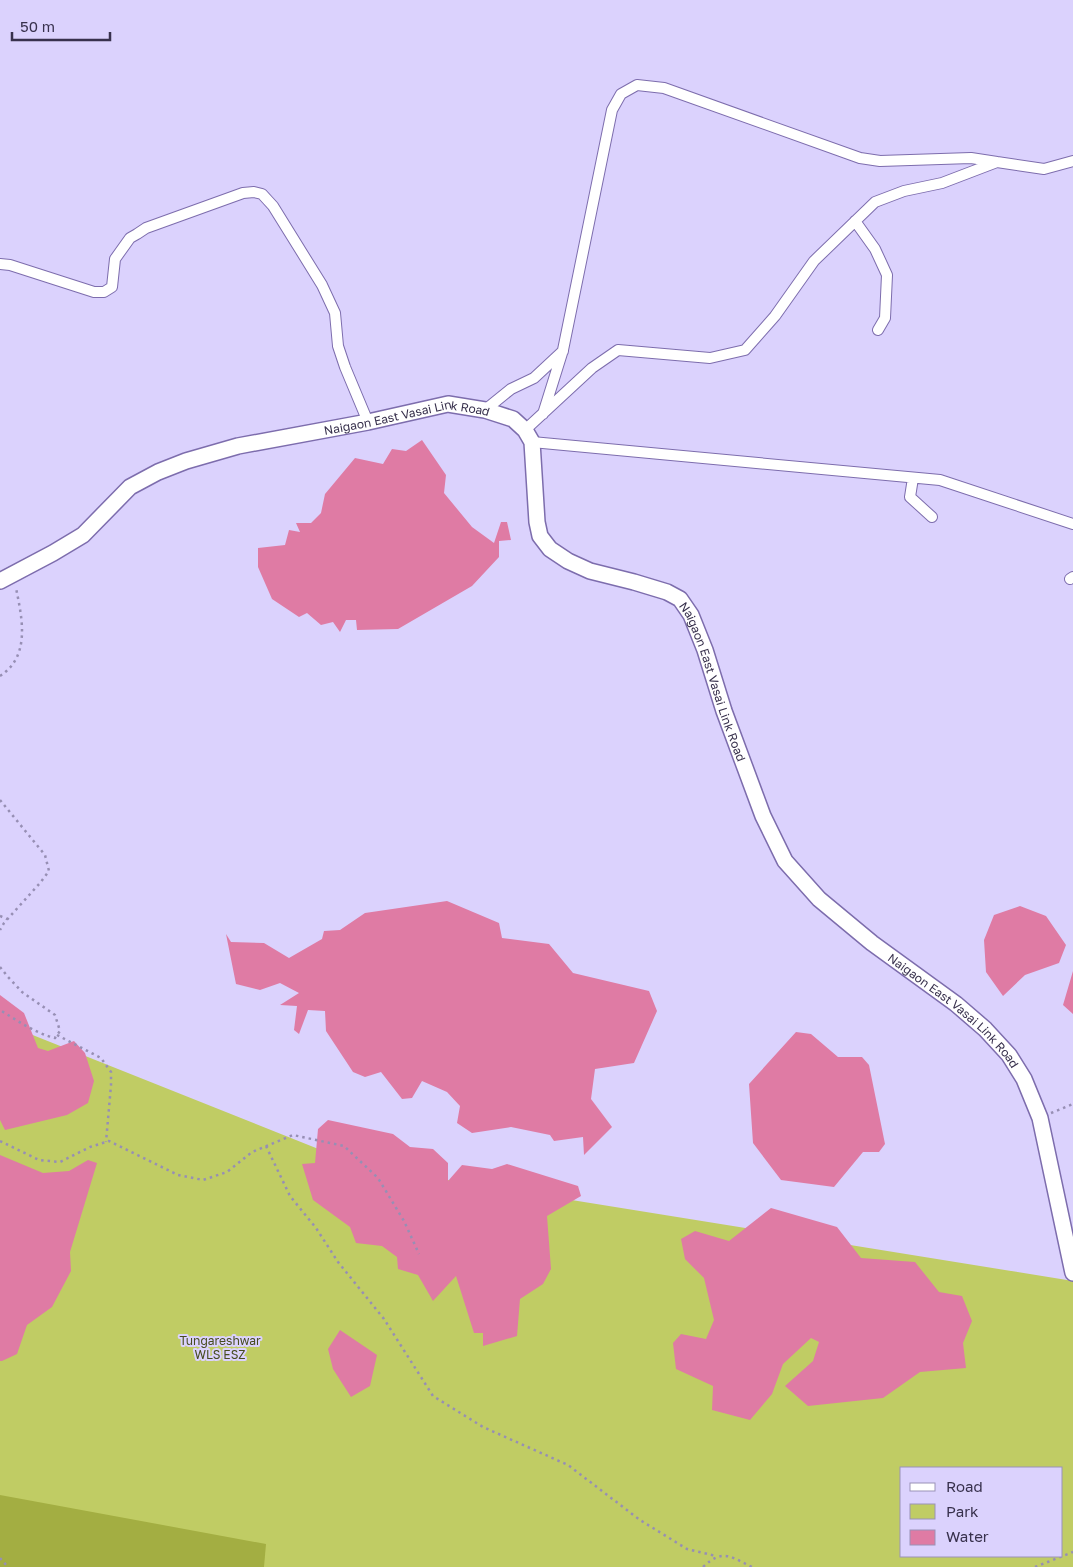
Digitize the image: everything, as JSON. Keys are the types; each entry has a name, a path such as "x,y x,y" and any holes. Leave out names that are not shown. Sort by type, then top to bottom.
{"street":[{"path":"543,414 563,350 608,123 612,110 621,94 637,85 664,88 860,158 880,161 971,158 1044,169 1073,161"},
{"path":"997,162 942,183 904,191 875,202 814,261 775,316 745,350 710,358 618,350 592,368 543,414 529,436 940,480 1073,524"},
{"path":"0,264 10,265 94,292 104,292 112,287 115,259 119,252 130,238 146,228 243,193 254,192 262,194 273,206 330,301 335,313 338,346 368,422"},
{"path":"855,221 875,249 887,275 885,318 878,330"},
{"path":"485,410 511,389 534,378 563,350"},
{"name":"Naigaon East Vasai Link Road","path":"0,581 53,554 83,535 130,487 158,472 186,461 238,446 368,422 448,404 485,410 513,419 529,436 537,522 540,536 550,549 590,571 667,592 680,600 691,615 705,650 724,711 762,816 785,860 819,899 872,943 956,1004 985,1028 1010,1055 1024,1079 1040,1118 1073,1273"},
{"path":"913,478 910,497 932,517"}],"path":[{"path":"0,676 7,671 21,649 22,618 14,574"},
{"path":"0,800 45,855 49,871 7,919 0,930"},
{"path":"0,916 7,919"},
{"path":"0,967 22,992 55,1015 60,1031 55,1038 31,1030 0,1010"},
{"path":"57,1035 101,1058 111,1072 111,1094 106,1142"},
{"path":"1040,1118 1073,1104"},
{"path":"0,1141 39,1160 60,1162 90,1147 109,1141 178,1175 203,1180 227,1172 252,1152 292,1135 344,1146 378,1178 404,1221 419,1254"},
{"path":"266,1146 290,1196 316,1228 338,1262 384,1319 433,1396 482,1427 568,1465 640,1520 687,1549 716,1556 729,1556 752,1567"},
{"path":"704,1567 716,1556"},
{"path":"1035,1567 1060,1557"},
{"path":"0,1558 8,1567"}],"green space":[{"name":"Tungareshwar WLS ESZ","path":"0,1022 361,1166 1073,1281 1073,1567 0,1567"},
{"path":"0,1495 266,1544 264,1567 0,1567"}],"water":[{"path":"422,440 446,475 444,493 472,527 494,543 501,522 507,522 511,540 499,541 499,557 472,586 398,629 357,630 356,620 346,620 340,632 333,622 321,625 307,613 299,617 272,599 258,567 258,548 285,545 289,530 300,532 296,523 311,523 321,513 325,494 355,458 383,464 392,449 406,451"},
{"path":"447,901 499,923 502,938 549,944 573,973 649,991 657,1011 634,1063 595,1069 591,1099 612,1127 584,1155 583,1137 554,1141 550,1135 511,1127 472,1133 457,1123 460,1106 447,1092 422,1081 412,1098 402,1099 381,1072 365,1077 353,1072 326,1031 325,1011 308,1010 299,1034 294,1030 297,1006 280,1005 299,993 280,983 260,990 236,984 226,934 231,942 264,943 289,958 322,939 324,931 340,930 365,913"},
{"path":"1020,906 1046,916 1066,945 1059,963 1025,975 1003,996 986,972 984,940 994,915"},
{"path":"1073,971 1073,1014 1063,1005"},
{"path":"0,995 24,1013 38,1048 48,1051 74,1041 85,1053 94,1081 88,1103 67,1115 5,1130 0,1120"},
{"path":"796,1032 811,1034 838,1057 862,1057 869,1065 885,1144 879,1152 863,1152 834,1187 781,1180 753,1143 749,1084"},
{"path":"328,1120 393,1134 410,1147 433,1149 448,1163 448,1181 462,1165 492,1169 507,1164 578,1186 581,1196 547,1216 551,1269 543,1284 520,1299 517,1336 483,1346 483,1333 474,1333 456,1276 433,1301 418,1275 398,1269 397,1257 382,1246 356,1243 350,1227 313,1200 302,1164 315,1163 318,1129"},
{"path":"0,1155 43,1173 69,1171 88,1160 97,1163 70,1252 71,1271 52,1307 27,1325 17,1354 2,1361 0,1361"},
{"path":"771,1208 837,1227 861,1258 915,1262 939,1292 962,1296 972,1321 963,1343 966,1368 920,1372 883,1398 808,1406 785,1386 813,1361 819,1342 811,1338 783,1364 772,1394 750,1420 712,1410 713,1386 676,1369 673,1343 681,1334 706,1339 714,1320 704,1278 685,1259 681,1239 695,1231 729,1241"},
{"path":"340,1330 377,1355 370,1386 351,1397 333,1369 328,1349"}]}
